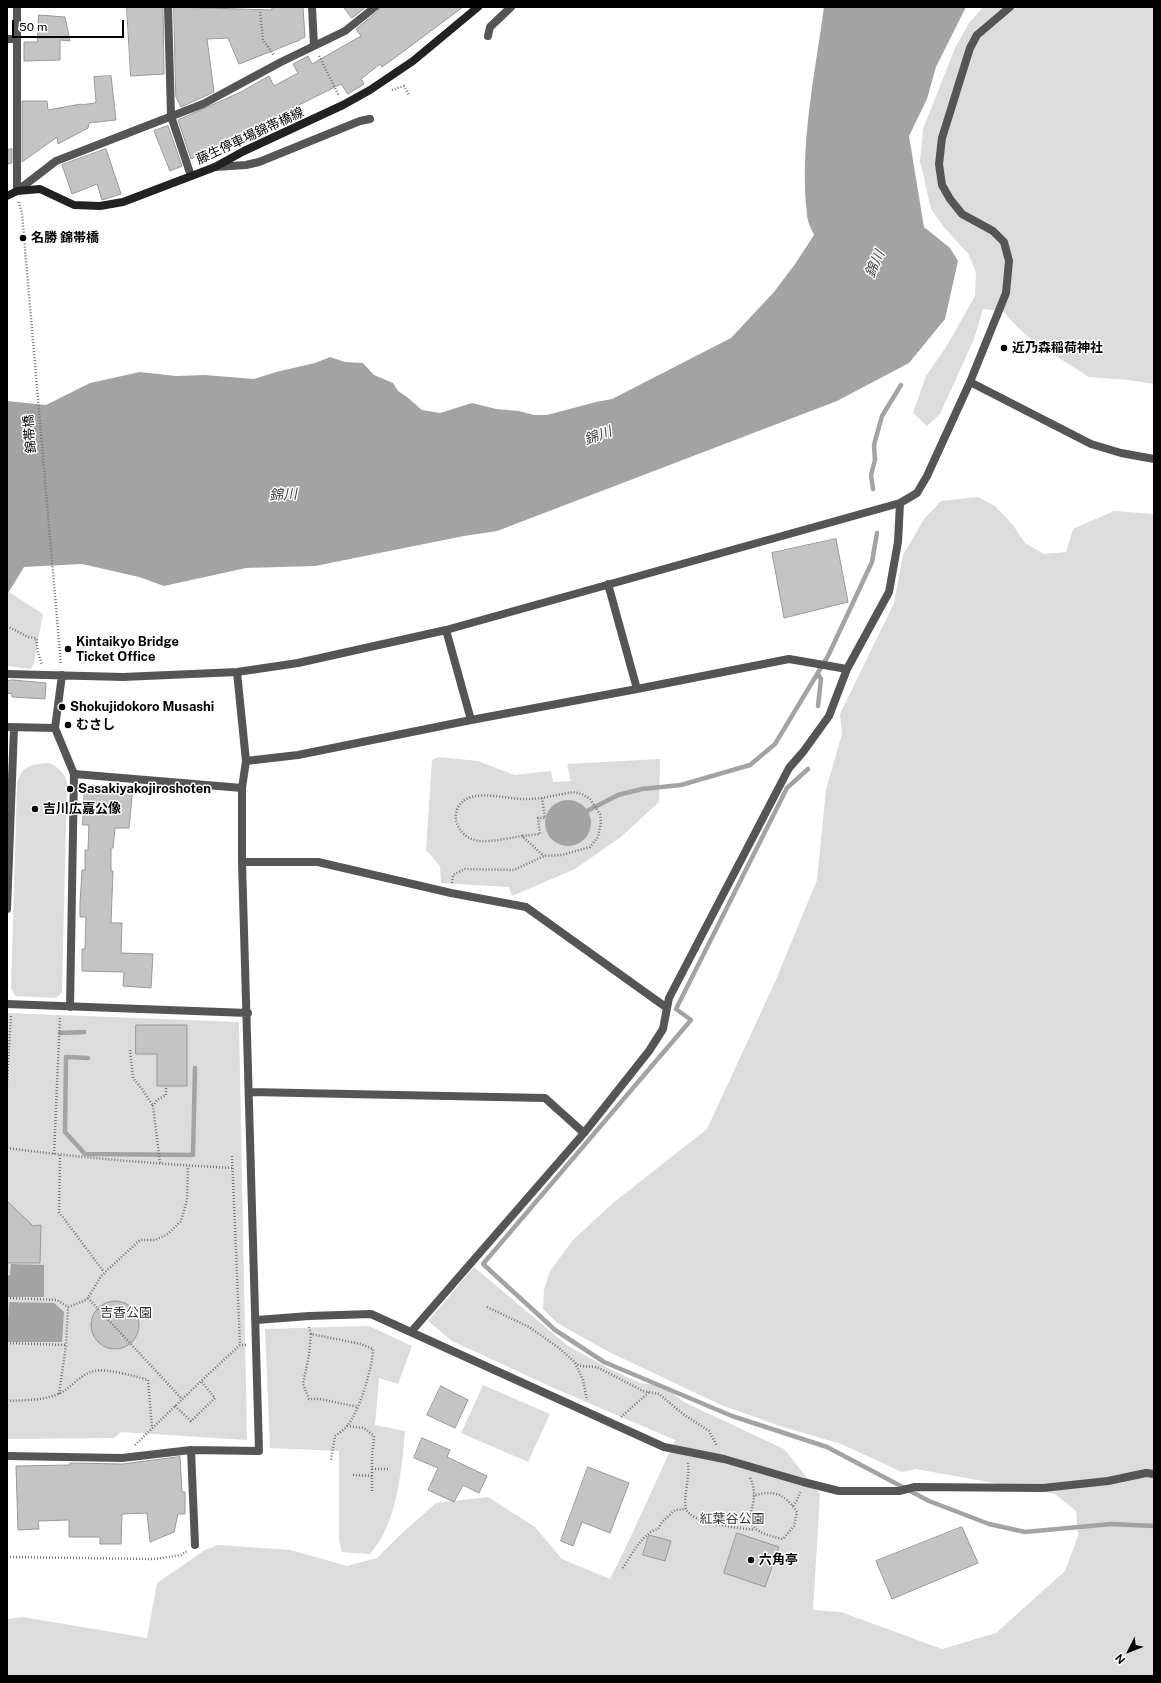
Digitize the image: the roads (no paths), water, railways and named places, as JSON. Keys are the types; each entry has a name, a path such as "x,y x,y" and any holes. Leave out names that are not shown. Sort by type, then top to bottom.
{"main road":[{"name":"藤生停車場錦帯橋線","path":"7,196 17,191 40,189 74,204 100,206 123,202 215,167 244,151 344,105 370,90 413,61 478,7"}],"street":[{"path":"17,7 17,191"},
{"path":"168,7 171,116 192,176"},
{"path":"312,7 314,46"},
{"path":"17,191 56,161 203,104 281,62 345,31 375,7"},
{"path":"488,36 490,27 511,7"},
{"path":"7,674 123,677 237,672 298,663 446,630 900,503 917,493 927,476 970,382 1006,293 1009,261 1004,242 992,231 962,214 950,199 942,185 939,164 942,138 970,48 977,35 1010,7"},
{"path":"7,39 18,39"},
{"path":"215,167 246,165 259,162 360,121 370,119"},
{"path":"970,382 1091,444 1121,453 1154,459"},
{"path":"411,1332 584,1134 649,1051 663,1029 669,998 789,768 803,752 829,716 848,669 889,592 898,542 900,503"},
{"path":"608,584 637,689"},
{"path":"446,630 471,720"},
{"path":"246,761 298,755 789,658 848,669"},
{"path":"7,1456 122,1458 191,1450 259,1451 257,1320 242,862 242,788 246,761 237,672"},
{"path":"62,675 55,728 74,774 70,1007"},
{"path":"7,909 11,727 55,728"},
{"path":"74,774 242,788"},
{"path":"242,862 318,862 451,893 526,907 666,1008"},
{"path":"9,1004 248,1013"},
{"path":"250,1092 545,1098 584,1134"},
{"path":"257,1320 309,1316 371,1314 589,1412 664,1448 724,1459 840,1491 900,1491 915,1487 1043,1488 1108,1481 1146,1473 1154,1474"},
{"path":"191,1450 195,1545"}],"water":[{"name":"錦川","path":"824,7 966,7 936,67 927,99 909,136 924,227 950,248 958,261 945,319 909,363 837,401 497,531 464,536 315,566 246,568 164,586 139,577 82,564 24,567 7,595 7,401 46,405 90,383 140,372 176,376 205,375 254,379 315,363 330,357 345,362 363,363 374,375 393,383 398,391 422,410 440,413 472,403 496,409 519,411 534,415 547,415 612,399 731,338 774,292 814,235 807,217 805,189 806,137"},
{"path":"568,800 581,804 587,810 591,823 587,836 581,842 568,846 555,842 549,836 545,823 549,810 555,804"},
{"path":"11,1264 44,1265 44,1297 7,1297 7,1276 10,1275"},
{"path":"9,1302 54,1303 64,1312 62,1342 7,1342"}],"waterway":[{"path":"873,489 871,475 875,460 874,445 882,416 901,385"},
{"path":"587,811 618,795 642,789 681,785 750,765 775,744 828,656 872,562 877,533"},
{"path":"818,674 821,679 818,706"},
{"path":"808,769 787,788 676,1009 691,1020 483,1264 555,1330 604,1362 732,1416 827,1447 929,1501 989,1524 1025,1532 1111,1524 1154,1526"},
{"path":"60,1033 84,1032"},
{"path":"88,1058 66,1057 65,1132 85,1154 193,1155 195,1068"}],"place":[{"name":"名勝 錦帯橋","path":"23,238"},
{"name":"近乃森稲荷神社","path":"1004,348"},
{"name":"Kintaikyo Bridge Ticket Office","path":"68,649"},
{"name":"Shokujidokoro Musashi","path":"62,707"},
{"name":"むさし","path":"68,725"},
{"name":"Sasakiyakojiroshoten","path":"70,789"},
{"name":"吉川広嘉公像","path":"35,809"},
{"name":"六角亭","path":"751,1560"}],"park label":[{"name":"吉香公園","path":"126,1313"},
{"name":"紅葉谷公園","path":"732,1519"}]}
